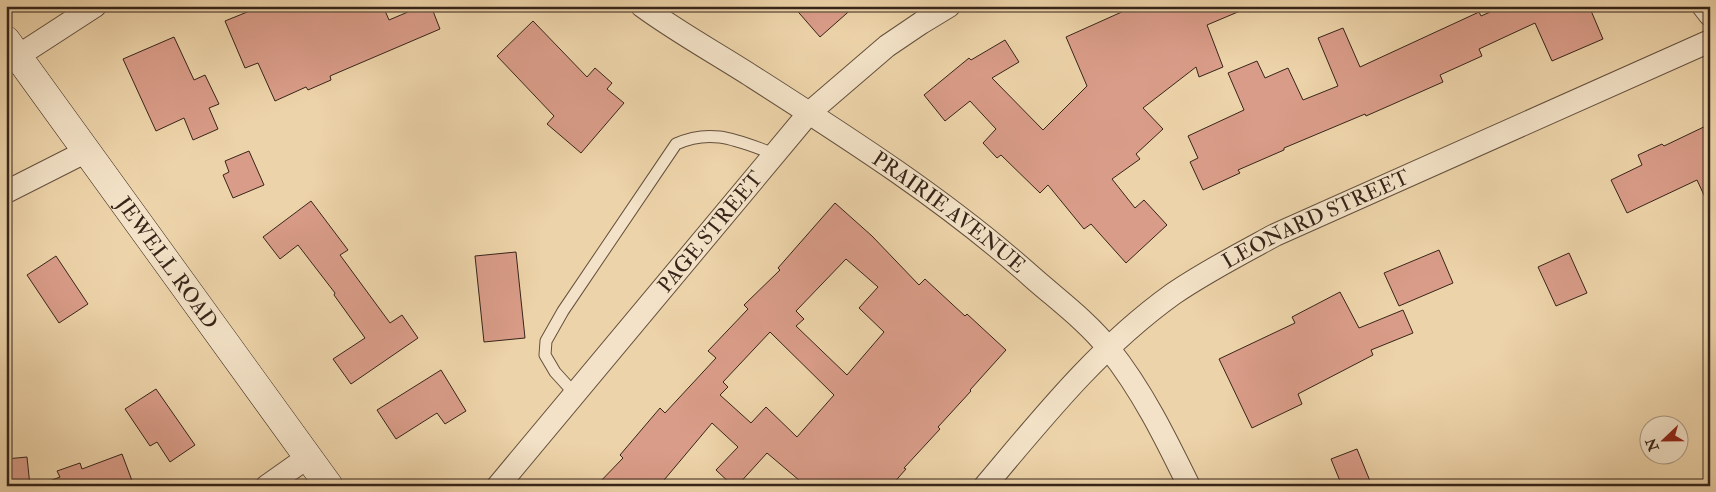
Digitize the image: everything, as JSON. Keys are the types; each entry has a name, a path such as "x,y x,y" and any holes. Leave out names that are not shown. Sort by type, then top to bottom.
{"street":[{"path":"12,48 95,6"},
{"name":"PRAIRIE AVENUE","path":"642,6 872,154 1012,259 1079,318 1108,347 1145,403 1189,486"},
{"name":"PAGE STREET","path":"498,486 809,114 887,46 949,6"},
{"path":"1703,6 1710,15"},
{"name":"LEONARD STREET","path":"985,486 1061,395 1108,347 1172,295 1208,272 1275,235 1710,41"},
{"name":"JEWELL ROAD","path":"12,48 329,486"},
{"path":"6,192 87,152"},
{"path":"267,486 308,457"}],"lane":[{"path":"575,394 555,372 545,355 546,341 569,303 676,144 688,138 727,137 775,154"}],"building":[{"path":"262,6 383,6 389,20 422,6 431,6 440,29 330,76 331,80 308,90 306,87 275,101 258,63 245,68 225,21"},
{"path":"793,6 855,6 820,37"},
{"path":"1135,6 1252,6 1207,25 1223,67 1199,77 1196,67 1143,108 1163,129 1136,154 1140,159 1112,179 1135,208 1144,200 1167,225 1126,263 1091,224 1084,229 1048,185 1040,193 1001,155 997,158 983,143 996,129 970,101 945,121 924,95 969,58 971,60 1005,40 1019,62 992,78 1043,130 1087,86 1066,37"},
{"path":"1504,6 1589,6 1603,39 1552,61 1535,23 1479,49 1482,56 1440,75 1443,82 1366,116 1365,114 1284,148 1284,150 1238,170 1240,173 1203,190 1190,162 1198,158 1188,136 1244,110 1228,73 1257,61 1265,78 1288,68 1303,100 1338,86 1318,38 1343,28 1360,67 1479,12 1481,16"},
{"path":"533,21 587,77 595,68 612,83 607,89 624,103 581,153 547,124 554,116 497,56"},
{"path":"174,37 194,80 205,75 219,104 209,108 218,129 193,140 184,118 156,131 123,59"},
{"path":"1710,124 1710,208 1697,180 1627,213 1611,180 1642,165 1638,155 1662,144 1664,146"},
{"path":"249,151 264,185 233,198 223,175 229,172 225,161"},
{"path":"311,201 348,250 340,255 390,323 402,315 418,338 351,384 333,359 365,338 334,295 335,293 298,245 280,259 263,237"},
{"path":"835,203 872,236 919,285 925,279 1006,350 938,427 940,429 904,468 906,469 891,486 806,486 767,453 737,486 733,486 716,470 738,447 712,423 659,486 596,486 623,458 620,455 660,408 665,413 716,358 708,351 748,309 744,305 780,270 778,268","holes":["846,259 878,287 859,308 884,332 847,375 796,326 804,319 796,311","770,332 834,395 797,437 766,407 751,423 720,395 728,387 723,382"]},
{"path":"1439,250 1453,283 1399,306 1384,273"},
{"path":"516,252 525,338 484,342 475,256"},
{"path":"1569,253 1587,293 1556,306 1538,267"},
{"path":"56,256 88,304 59,323 27,275"},
{"path":"1340,292 1359,328 1403,310 1413,333 1371,350 1373,355 1298,394 1302,404 1252,428 1219,359 1295,323 1292,317"},
{"path":"441,370 466,411 445,424 437,413 396,439 377,410"},
{"path":"156,389 195,445 170,462 157,442 150,446 125,409"},
{"path":"1357,449 1372,486 1342,486 1331,459"},
{"path":"122,454 134,486 43,486 42,484 60,477 57,471 80,463 82,469"},
{"path":"27,457 30,486 6,486 6,459"}]}
